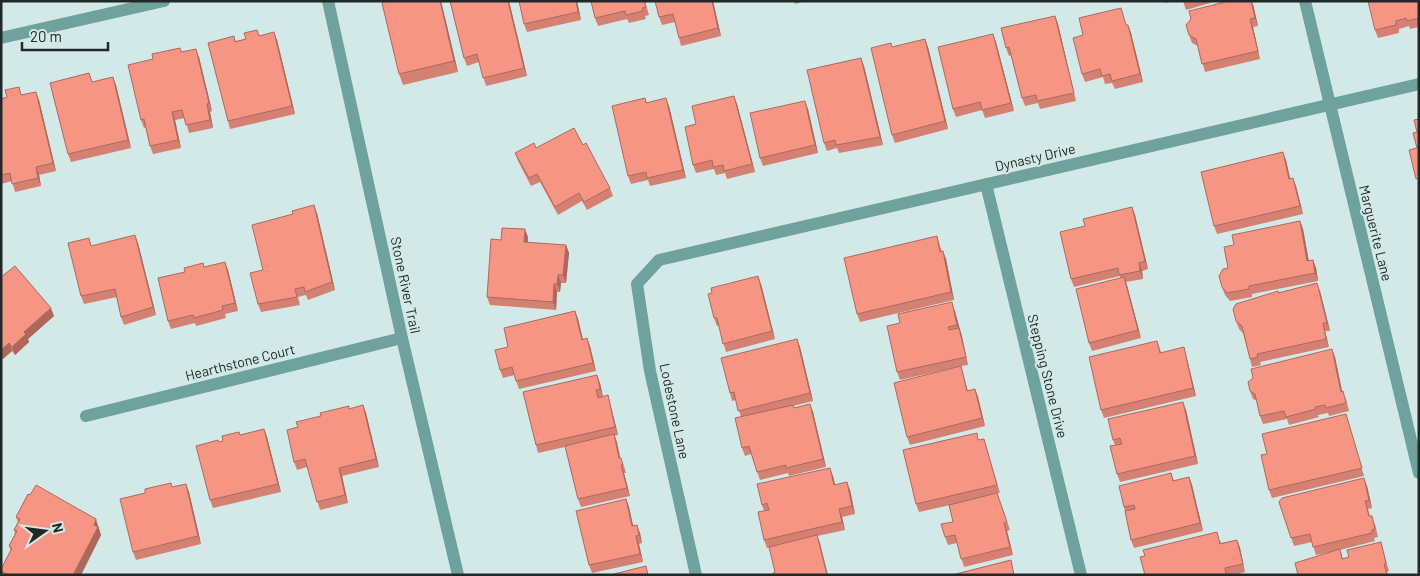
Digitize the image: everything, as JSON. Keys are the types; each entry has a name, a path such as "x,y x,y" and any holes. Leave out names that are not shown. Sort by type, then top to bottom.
{"street":[{"path":"1,38 164,1"},
{"name":"Stone River Trail","path":"328,1 402,338 458,575"},
{"name":"Marguerite Lane","path":"1305,1 1419,473"},
{"name":"Dynasty Drive","path":"659,260 1419,84"},
{"name":"Stepping Stone Drive","path":"986,184 1081,575"},
{"name":"Lodestone Lane","path":"659,260 637,284 650,371 696,575"},
{"name":"Hearthstone Court","path":"86,416 402,338"}],"building":[{"path":"387,1 440,1 454,61 399,74 382,3"},
{"path":"450,1 508,1 524,68 483,78 477,54 464,58"},
{"path":"519,1 576,1 578,12 524,24"},
{"path":"591,1 644,1 646,7 642,8 643,11 626,15 625,11 595,18"},
{"path":"655,1 712,1 718,28 679,38 673,14 659,17"},
{"path":"1229,1 1251,1 1255,18 1250,19 1258,51 1202,64 1196,39 1189,35 1186,25 1191,19 1189,11"},
{"path":"1368,1 1419,1 1419,18 1407,21 1406,18 1396,21 1396,25 1375,30"},
{"path":"1121,8 1126,25 1128,25 1140,74 1112,81 1110,74 1102,76 1100,69 1082,74 1073,38 1083,35 1079,18"},
{"path":"1055,16 1074,93 1037,101 1036,95 1022,98 1009,47 1006,48 1001,28"},
{"path":"257,30 259,36 274,32 292,106 228,121 208,43 234,36 235,42 246,39 244,33"},
{"path":"993,34 1011,103 982,110 980,102 953,109 938,47"},
{"path":"925,39 945,121 892,135 871,48 891,43 892,47"},
{"path":"180,48 181,52 196,49 209,103 207,104 210,120 186,125 182,110 172,112 178,140 150,146 144,119 141,120 128,65 153,59 152,54"},
{"path":"861,58 880,137 836,145 835,140 824,143 807,70"},
{"path":"89,73 92,82 113,77 128,140 68,154 50,83"},
{"path":"19,87 21,95 36,92 53,163 36,167 38,178 12,184 10,173 1,175 1,99 7,97 5,90"},
{"path":"734,96 752,164 724,171 723,165 713,167 712,160 693,165 685,127 696,124 692,106"},
{"path":"645,98 646,103 666,98 683,170 647,178 646,172 628,176 612,106"},
{"path":"805,101 815,145 760,158 750,113"},
{"path":"1419,119 1419,178 1416,179 1409,150 1417,148 1413,133 1417,132 1414,120"},
{"path":"574,128 583,145 586,143 610,188 584,202 579,193 555,207 537,174 529,178 515,153 534,143 536,148"},
{"path":"1283,152 1289,179 1293,178 1300,206 1214,226 1201,172"},
{"path":"314,205 332,282 305,292 304,287 295,289 297,297 258,304 250,273 263,270 252,225 293,214 292,211"},
{"path":"1132,207 1145,261 1139,263 1140,271 1119,275 1118,268 1071,279 1060,232 1085,226 1083,219"},
{"path":"1300,221 1307,261 1313,260 1315,273 1249,286 1249,289 1227,293 1222,287 1219,276 1223,269 1228,268 1224,247 1234,245 1232,235"},
{"path":"502,228 525,229 524,242 566,245 563,275 558,275 557,284 554,284 553,302 487,297 491,239 501,240"},
{"path":"135,235 153,307 121,317 115,289 81,296 68,243 89,238 91,246"},
{"path":"937,236 940,252 943,251 951,292 857,314 844,258"},
{"path":"225,262 235,303 222,306 223,310 194,318 193,315 168,321 158,278 185,272 184,268 203,263 204,267"},
{"path":"15,266 51,308 24,332 26,334 12,347 9,343 1,350 1,277"},
{"path":"758,276 772,331 723,344 717,318 714,318 708,294 712,293 711,288"},
{"path":"1124,277 1138,330 1089,343 1076,289"},
{"path":"1317,283 1327,323 1323,323 1326,339 1257,354 1258,357 1250,359 1242,326 1236,321 1233,309 1236,304 1278,291 1278,293"},
{"path":"952,302 957,325 948,327 949,330 959,328 966,357 897,372 887,326 900,323 898,314"},
{"path":"575,311 582,340 587,338 593,363 516,381 512,367 500,370 495,350 508,347 504,328"},
{"path":"797,339 810,393 738,411 734,392 730,393 721,358"},
{"path":"1157,341 1160,353 1184,347 1193,388 1101,410 1089,357"},
{"path":"1332,349 1341,392 1343,391 1346,403 1326,408 1325,405 1315,407 1316,409 1286,417 1284,411 1260,416 1255,394 1250,391 1248,382 1253,378 1251,369"},
{"path":"961,366 967,391 975,389 982,418 907,437 894,383"},
{"path":"597,375 600,389 596,390 598,398 608,395 615,427 536,445 523,392"},
{"path":"1183,402 1195,456 1117,474 1110,446 1122,444 1120,438 1113,440 1108,419"},
{"path":"810,404 823,459 786,468 786,465 757,472 749,446 742,448 735,418 793,405 794,408"},
{"path":"363,405 376,459 339,468 345,495 317,502 305,459 294,462 287,430 298,427 296,422 321,416 320,413 349,406 349,409"},
{"path":"1346,414 1362,468 1269,490 1261,455 1267,454 1262,434"},
{"path":"264,429 278,484 210,500 196,446 218,440 219,442 223,441 222,436 239,432 240,435"},
{"path":"977,433 978,440 984,439 997,485 916,504 903,450"},
{"path":"614,434 627,488 578,499 565,446"},
{"path":"830,468 834,485 847,482 852,506 839,509 842,522 764,540 758,512 769,510 767,503 762,505 757,484"},
{"path":"1171,473 1173,481 1189,477 1200,523 1131,540 1125,511 1135,509 1134,505 1124,507 1119,486"},
{"path":"1364,478 1369,500 1365,501 1369,516 1372,516 1375,529 1372,530 1372,533 1313,547 1310,534 1291,538 1279,502 1282,498"},
{"path":"171,483 172,487 186,484 198,536 133,552 120,499 145,493 145,489"},
{"path":"36,485 96,519 94,525 98,527 73,575 9,575 1,571 12,548 9,546 17,531 14,530 20,519 16,517 28,494 30,495"},
{"path":"997,493 1007,522 1004,523 1010,547 961,559 955,535 945,537 941,524 953,522 949,505"},
{"path":"626,499 632,526 637,525 639,535 636,536 640,554 589,565 576,511"},
{"path":"1217,532 1220,544 1237,540 1243,564 1225,568 1226,575 1145,575 1140,557 1145,556 1143,550"},
{"path":"817,535 827,575 773,575 775,572 769,547"},
{"path":"1381,542 1387,575 1298,575 1295,563 1340,549 1342,559 1349,557 1347,550"},
{"path":"1011,560 1014,575 952,575"},
{"path":"646,566 648,575 610,575"}]}
